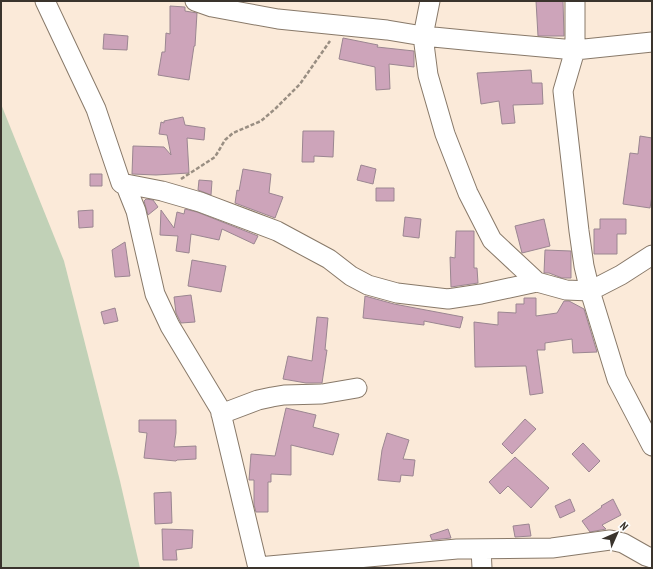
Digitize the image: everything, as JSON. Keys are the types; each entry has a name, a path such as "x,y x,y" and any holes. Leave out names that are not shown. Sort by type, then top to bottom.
{"street":[{"path":"45,1 96,109 121,183 126,186 136,211 156,294 170,326 220,409 258,568 457,549 552,548 610,540 623,543 652,558"},
{"path":"195,1 212,7 278,19 387,30 423,36 575,50 652,42"},
{"path":"430,1 423,36 428,75 443,127 468,193 492,240 537,282"},
{"path":"575,1 575,50 564,91 579,231 590,291 617,379 652,446"},
{"path":"121,183 162,191 200,202 277,231 329,259 352,276 368,285 397,293 448,299 481,294 537,282 566,290 590,291 621,275 652,255"},
{"path":"221,414 258,400 272,397 284,395 322,394 357,388"},
{"path":"481,549 482,568"}],"path":[{"path":"162,191 215,157 225,140 233,133 261,120 275,109 300,84 341,26"}],"green space":[{"path":"1,104 64,261 120,481 140,568 1,568"}],"building":[{"path":"536,1 563,1 564,36 538,36"},
{"path":"170,6 185,7 185,11 197,13 195,46 189,80 158,75 162,52 165,52 166,33 170,34"},
{"path":"104,34 128,36 127,50 103,49"},
{"path":"343,38 378,45 377,47 414,51 414,67 389,64 390,89 376,90 375,67 339,59"},
{"path":"531,70 532,83 542,83 543,104 513,105 515,123 502,124 499,101 481,104 477,73"},
{"path":"183,117 185,125 205,128 204,140 187,138 189,173 156,175 132,174 133,146 164,147 171,155 167,135 159,134 161,122 164,123 164,121"},
{"path":"303,131 334,131 333,157 314,156 314,162 302,162"},
{"path":"640,136 652,138 652,196 650,208 623,204 630,153 638,154"},
{"path":"361,165 376,169 373,184 357,180"},
{"path":"243,169 271,174 269,193 283,197 275,218 235,203"},
{"path":"90,174 102,174 102,186 90,186"},
{"path":"199,180 212,181 211,195 198,190"},
{"path":"376,188 394,188 394,201 376,201"},
{"path":"146,199 153,200 158,207 148,215 144,201"},
{"path":"185,209 197,212 258,236 254,244 222,229 219,240 191,234 189,253 176,251 178,236 160,235 161,210 174,228 177,212 184,214"},
{"path":"93,210 93,227 79,228 78,211"},
{"path":"405,217 421,219 419,238 403,236"},
{"path":"544,219 550,246 522,253 515,226"},
{"path":"600,219 626,219 626,234 617,234 617,254 594,254 594,229 600,229"},
{"path":"456,231 474,231 474,268 477,268 478,283 451,287 450,257 455,258"},
{"path":"125,242 130,276 115,277 112,250"},
{"path":"545,250 571,251 571,278 562,278 549,273 544,273"},
{"path":"192,260 226,266 221,292 188,286"},
{"path":"191,295 195,322 181,323 176,313 174,297"},
{"path":"365,296 394,304 463,317 460,328 424,321 424,325 363,318"},
{"path":"524,298 536,298 536,316 557,313 564,301 569,301 584,309 597,352 573,353 572,339 545,343 545,350 537,350 543,393 530,395 526,366 475,367 474,322 498,325 498,312 516,313 516,304 524,304"},
{"path":"115,308 118,321 104,324 101,312"},
{"path":"317,317 328,318 325,350 327,350 322,383 306,383 283,379 288,356 312,361"},
{"path":"286,408 316,415 313,427 339,434 333,455 291,445 291,475 271,474 271,482 268,482 268,512 256,512 254,505 254,480 249,480 251,454 275,456"},
{"path":"525,419 536,429 512,454 502,444"},
{"path":"139,420 176,420 174,447 196,446 196,459 176,461 144,458 147,433 139,432"},
{"path":"387,433 409,440 403,459 415,460 413,476 401,475 400,482 378,480 382,450"},
{"path":"583,443 600,461 589,472 572,454"},
{"path":"515,457 549,488 531,508 508,486 500,494 489,482"},
{"path":"171,492 172,523 155,524 154,493"},
{"path":"570,499 575,511 560,518 555,506"},
{"path":"613,499 621,515 602,525 606,529 590,532 582,521 602,507 601,506"},
{"path":"529,524 531,536 515,537 513,526"},
{"path":"162,529 193,530 192,548 176,550 177,560 163,560"},
{"path":"448,529 451,538 432,540 430,535"}]}
